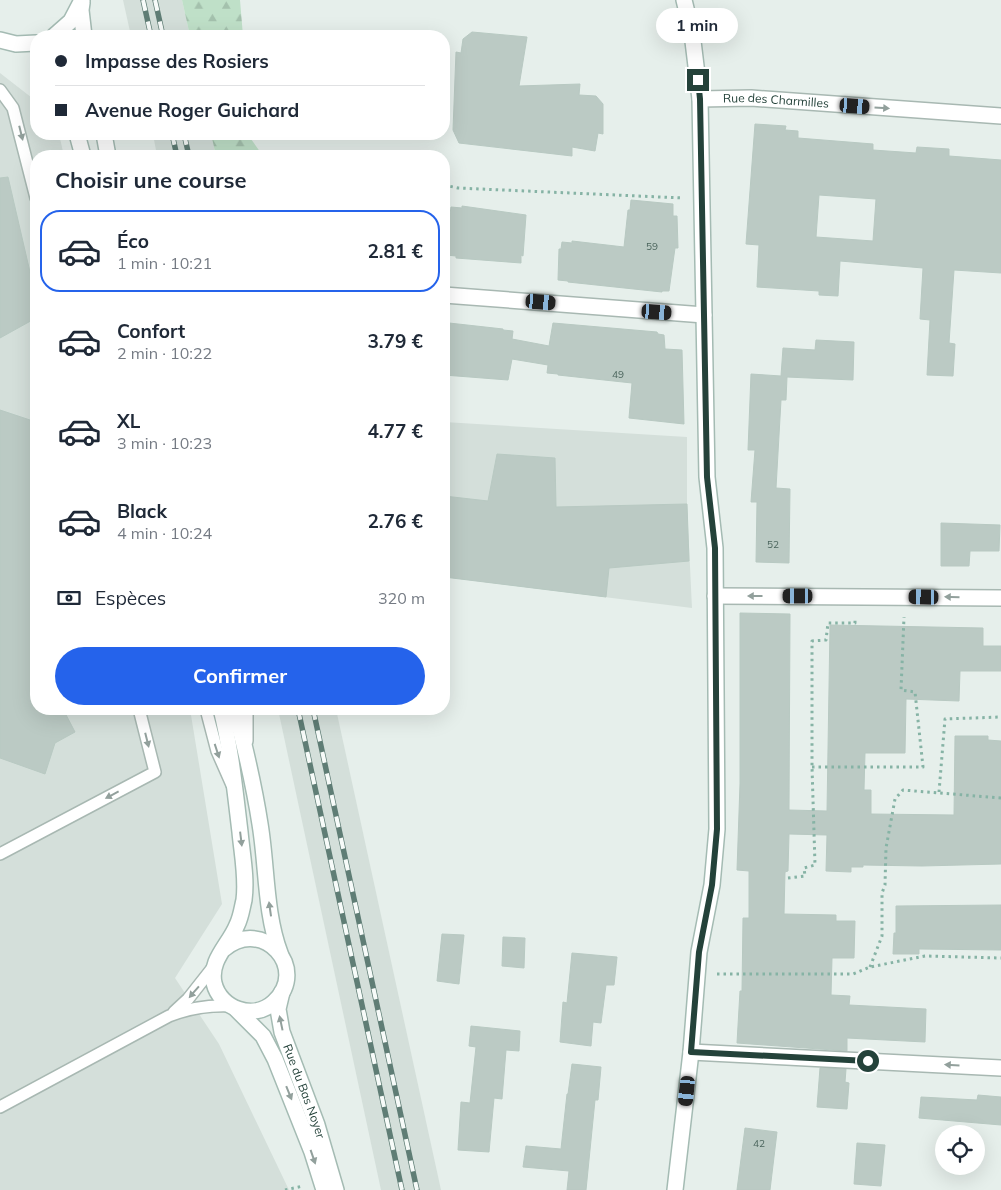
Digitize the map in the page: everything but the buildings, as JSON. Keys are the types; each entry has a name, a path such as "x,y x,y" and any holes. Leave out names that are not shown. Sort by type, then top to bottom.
{"street":[{"path":"675,1190 691,1052 699,952 712,885 717,829 715,548 707,477 700,99 692,33 684,0"},
{"path":"61,30 72,21 82,1"},
{"path":"82,1 83,30"},
{"path":"0,40 29,44"},
{"name":"Rue des Charmilles","path":"700,99 751,98 1001,116"},
{"path":"450,295 704,315"},
{"path":"715,596 1001,598"},
{"path":"222,715 235,790 245,890 237,926 215,964 213,976 216,988 222,998 234,1008 248,1011 266,1008 276,1001 283,991 286,974 272,919 260,825 236,715"},
{"path":"224,949 240,940 258,939 269,944 281,956"},
{"name":"Rue du Bas Noyer","path":"283,991 278,1009 282,1032 317,1125 336,1190"},
{"name":"Rue du Bas Noyer","path":"234,1008 263,1036 275,1059 312,1152 317,1187"},
{"path":"691,1052 1001,1068"}],"lane":[{"path":"0,90 13,108 30,175"},
{"path":"0,854 155,772 141,715"},
{"path":"208,715 217,751 235,790"},
{"path":"246,755 247,715"},
{"path":"169,1016 188,999 215,964"},
{"path":"0,1105 169,1016 211,1005 234,1008"}],"path":[{"path":"450,186 701,199"},
{"path":"788,878 805,876 804,868 815,865 812,766 812,641 826,640 828,623 855,623 856,596"},
{"path":"812,766 923,767 915,692 901,690 904,596"},
{"path":"940,792 944,719 1001,717"},
{"path":"870,968 882,936 882,893 885,885 886,848 895,799 903,790 1001,798"},
{"path":"698,974 853,974 870,968 925,956 1001,958"},
{"path":"285,1190 317,1187"}],"shaded area":[{"path":"123,0 182,0 189,30 130,30"},
{"path":"0,73 30,96 30,140 60,140 63,150 30,150 30,715 191,715 222,904 175,978 219,1044 289,1190 0,1190"},
{"path":"154,140 212,140 215,150 156,150"},
{"path":"450,422 687,437 687,504 692,608 450,578"},
{"path":"279,715 337,715 441,1190 381,1190"}],"green space":[{"path":"182,0 240,0 242,30 189,30"},
{"path":"212,140 252,140 259,150 215,150"}],"railway":[{"path":"143,0 150,30"},
{"path":"155,0 162,30"},
{"path":"173,140 176,150"},
{"path":"185,140 188,150"},
{"path":"299,715 402,1190"},
{"path":"314,715 417,1190"}],"route":[{"path":"698,80 700,99 707,477 715,548 717,829 712,885 699,952 691,1052 868,1061"}]}
